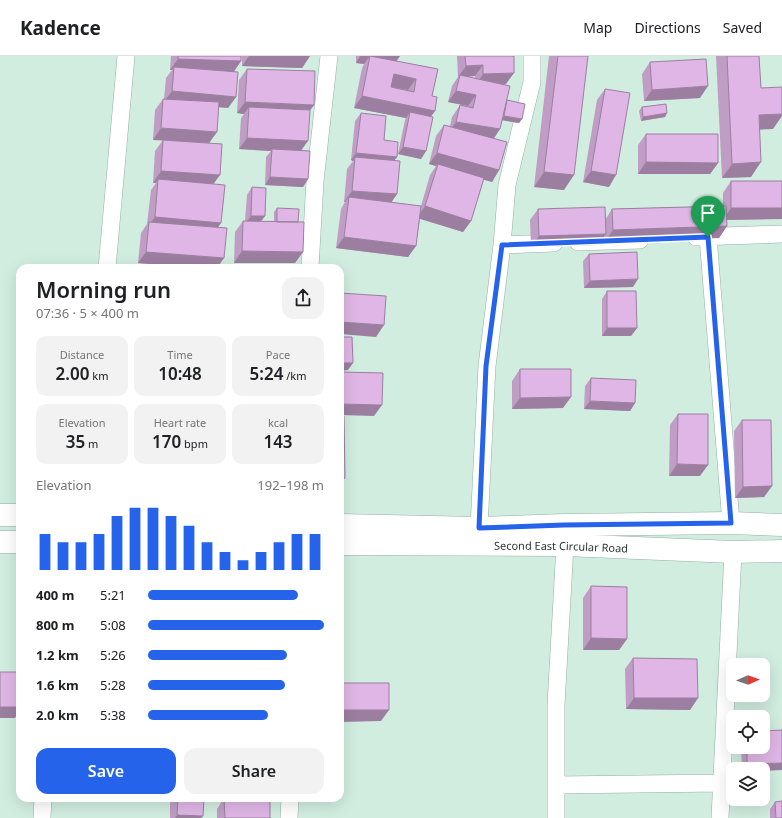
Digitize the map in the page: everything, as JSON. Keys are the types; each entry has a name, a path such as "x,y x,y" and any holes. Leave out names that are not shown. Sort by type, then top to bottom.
{"main road":[{"path":"0,515 16,515"},
{"name":"Second East Circular Road","path":"344,525 479,528 564,525 731,523 782,525"},
{"path":"0,542 16,542"},
{"name":"Second East Circular Road","path":"344,544 565,545 733,552 782,551"}],"street":[{"path":"107,264 126,56"},
{"path":"310,264 315,181 330,56"},
{"path":"479,528 486,366 502,245 507,185 532,82 532,56"},
{"path":"676,238 782,234"},
{"path":"708,237 731,523"},
{"path":"502,245 653,239"},
{"path":"556,818 556,705 565,545"},
{"path":"720,818 733,552"},
{"path":"556,786 722,783"},
{"path":"42,818 44,802"},
{"path":"289,818 290,802"}],"building":[{"path":"178,56 241,56 241,61 178,59"},
{"path":"370,56 438,69 432,96 437,97 435,111 362,96","holes":["394,74 416,79 414,92 391,87"]},
{"path":"465,56 514,56 514,73 483,74 483,65 466,66"},
{"path":"558,56 588,56 574,175 544,172"},
{"path":"727,56 759,56 761,88 782,87 782,114 759,115 761,162 732,164"},
{"path":"706,59 708,86 652,90 650,62"},
{"path":"174,67 238,72 236,97 172,91"},
{"path":"247,69 315,71 314,105 245,102"},
{"path":"460,75 510,86 500,129 456,122 460,105 473,108 476,95 456,91"},
{"path":"605,89 630,93 616,175 591,171"},
{"path":"163,99 219,102 217,132 161,128"},
{"path":"507,100 525,104 522,119 504,116"},
{"path":"666,104 667,113 643,117 642,107"},
{"path":"249,107 310,110 308,141 247,138"},
{"path":"410,112 433,117 426,151 403,147"},
{"path":"361,113 386,116 384,140 398,142 397,157 356,153"},
{"path":"444,125 507,142 499,170 437,153"},
{"path":"646,134 718,134 718,163 646,162"},
{"path":"163,140 222,144 220,175 161,171"},
{"path":"272,149 310,151 308,179 270,177"},
{"path":"355,157 400,161 397,194 352,191"},
{"path":"438,164 484,178 471,221 425,206"},
{"path":"158,179 225,185 221,223 155,217"},
{"path":"731,181 782,181 782,208 731,208"},
{"path":"252,187 266,188 265,216 251,216"},
{"path":"349,197 421,206 416,246 344,237"},
{"path":"726,206 727,226 613,230 612,209"},
{"path":"605,207 606,234 539,236 538,209"},
{"path":"277,208 299,209 298,222 277,222"},
{"path":"243,221 304,222 303,252 242,251"},
{"path":"149,222 227,228 224,258 146,252"},
{"path":"637,252 638,279 590,281 589,254"},
{"path":"607,291 636,291 637,328 607,328"},
{"path":"344,293 386,296 384,325 344,322"},
{"path":"344,337 352,337 353,363 344,363"},
{"path":"520,369 571,369 571,397 520,398"},
{"path":"344,372 383,373 382,405 344,404"},
{"path":"591,378 636,380 635,403 590,401"},
{"path":"678,414 708,414 708,465 677,464"},
{"path":"344,416 345,478 344,478"},
{"path":"742,420 771,420 772,486 743,487"},
{"path":"591,586 627,587 627,639 591,638"},
{"path":"633,658 697,659 698,698 634,698"},
{"path":"0,672 16,672 16,707 0,707"},
{"path":"344,683 389,683 389,710 344,710"},
{"path":"782,730 782,763 747,762 747,754 770,754 770,731"},
{"path":"782,801 782,818 776,818 775,802"},
{"path":"178,802 204,802 203,816 177,815"},
{"path":"224,802 270,802 270,818 225,818"}],"route":[{"path":"708,237 731,523 564,525 479,528 486,366 502,245 708,237"}]}
